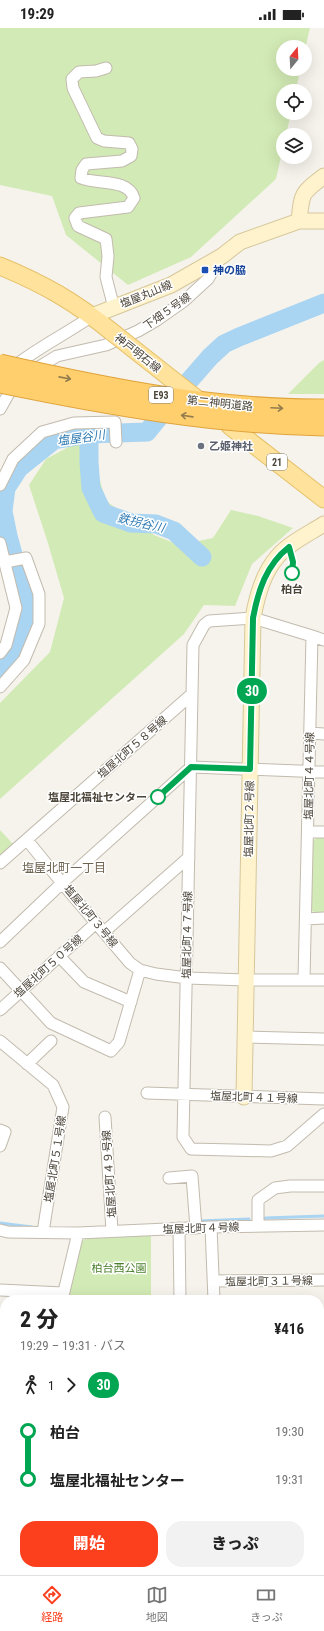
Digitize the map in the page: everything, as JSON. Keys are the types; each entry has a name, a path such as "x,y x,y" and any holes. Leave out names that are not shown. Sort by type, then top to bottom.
{"highway":[{"name":"第二神明道路","path":"0,364 109,387 195,400 240,405 324,409"},
{"name":"第二神明道路","path":"0,381 104,404 190,416 288,426 324,426"}],"main road":[{"name":"神戸明石線","path":"0,266 46,286 92,316 324,499"}],"street":[{"path":"106,68 96,71 79,72 72,79 73,88 96,138 104,141 129,143 132,148 131,156 122,161 86,164 82,170 81,178 89,181 124,186 132,191 134,198 128,207 79,213 75,218 78,226 106,239 108,256 106,277 114,308"},
{"path":"298,221 301,197 306,190 324,176"},
{"name":"塩屋丸山線","path":"0,381 24,359 65,335 92,316 171,285 222,256 240,242 298,221 324,221"},
{"name":"下畑５号線","path":"0,409 8,394 19,380 57,356 106,345 138,331 157,320 184,301 208,279 222,256"},
{"path":"0,486 13,459 42,432 74,423 115,422 116,442"},
{"name":"塩屋北町２号線","path":"244,1097 253,618 256,596 261,584 278,555 324,524"},
{"path":"0,543 16,608 6,645 0,653"},
{"path":"0,687 24,660 39,624 40,594 26,558 5,562"},
{"path":"253,618 324,640"},
{"name":"塩屋北町４７号線","path":"253,618 209,621 204,625 193,645 183,1137 191,1149 271,1152 287,1146 324,1114"},
{"name":"塩屋北町４４号線","path":"304,979 312,636"},
{"name":"塩屋北町５８号線","path":"0,863 192,694"},
{"path":"310,733 324,734"},
{"path":"191,767 324,772"},
{"name":"塩屋北町３号線","path":"191,767 62,883 130,963 140,970 156,974 187,978 324,980"},
{"path":"308,832 324,832"},
{"path":"0,942 62,883 26,840"},
{"path":"104,932 189,857"},
{"path":"306,919 324,918"},
{"name":"塩屋北町５０号線","path":"0,1010 96,923"},
{"path":"59,956 84,982 131,1002"},
{"path":"0,968 51,1023 111,1051 119,1042 140,970"},
{"path":"245,1037 324,1038"},
{"path":"27,1064 51,1040"},
{"name":"塩屋北町５１号線","path":"0,1041 52,1085 63,1107 43,1232"},
{"path":"147,1093 184,1095"},
{"name":"塩屋北町４１号線","path":"184,1095 324,1099"},
{"name":"塩屋北町４９号線","path":"105,1117 112,1231"},
{"path":"0,1130 5,1132 0,1146"},
{"path":"169,1178 192,1176 196,1228"},
{"path":"258,1226 258,1200 274,1188 290,1186 324,1186"},
{"name":"塩屋北町４号線","path":"0,1230 78,1233 211,1227 324,1226"},
{"path":"211,1227 214,1295"},
{"path":"179,1228 180,1295"},
{"path":"63,1295 78,1233"},
{"name":"塩屋北町３１号線","path":"214,1281 324,1280"},
{"path":"0,1290 45,1295"}],"green space":[{"path":"0,28 310,28 307,40 276,40 276,76 299,76 297,84 276,84 276,120 289,120 288,128 276,128 276,164 279,164 276,179 191,257 128,285 66,235 52,196 0,185"},
{"path":"324,360 324,394 288,394 319,363"},
{"path":"76,443 96,444 98,474 106,501 154,535 179,545 213,538 231,510 258,516 293,528 252,564 235,606 204,605 184,634 0,799 0,703 50,652 64,598 29,485 46,459"},
{"path":"0,830 13,844 0,855"},
{"path":"318,836 324,837 324,914 315,913 310,909 313,841"},
{"name":"柏台西公園","path":"151,1235 151,1295 68,1295 81,1242 87,1238"}],"waterway":[{"name":"塩屋谷川","path":"0,673 18,650 25,627 27,605 8,536 3,511 6,488 19,468 54,440 89,434 147,432 182,389 210,357 224,344 324,303"},
{"name":"鉄拐谷川","path":"89,434 91,488 103,513 131,523 156,524 174,531 202,557"},
{"path":"265,1218 324,1216"},
{"path":"199,1221 249,1219"},
{"path":"0,1223 32,1227"}],"bus line":[{"name":"30","path":"158,797 191,767 250,769 253,618 256,596 261,584 278,555 289,547 293,562 292,573"}],"place":[{"name":"神の脇","path":"205,270"},
{"name":"乙姫神社","path":"201,446"},
{"name":"柏台","path":"292,573"},
{"name":"塩屋北福祉センター","path":"158,797"}],"district":[{"name":"塩屋北町一丁目","path":"64,868"}]}
